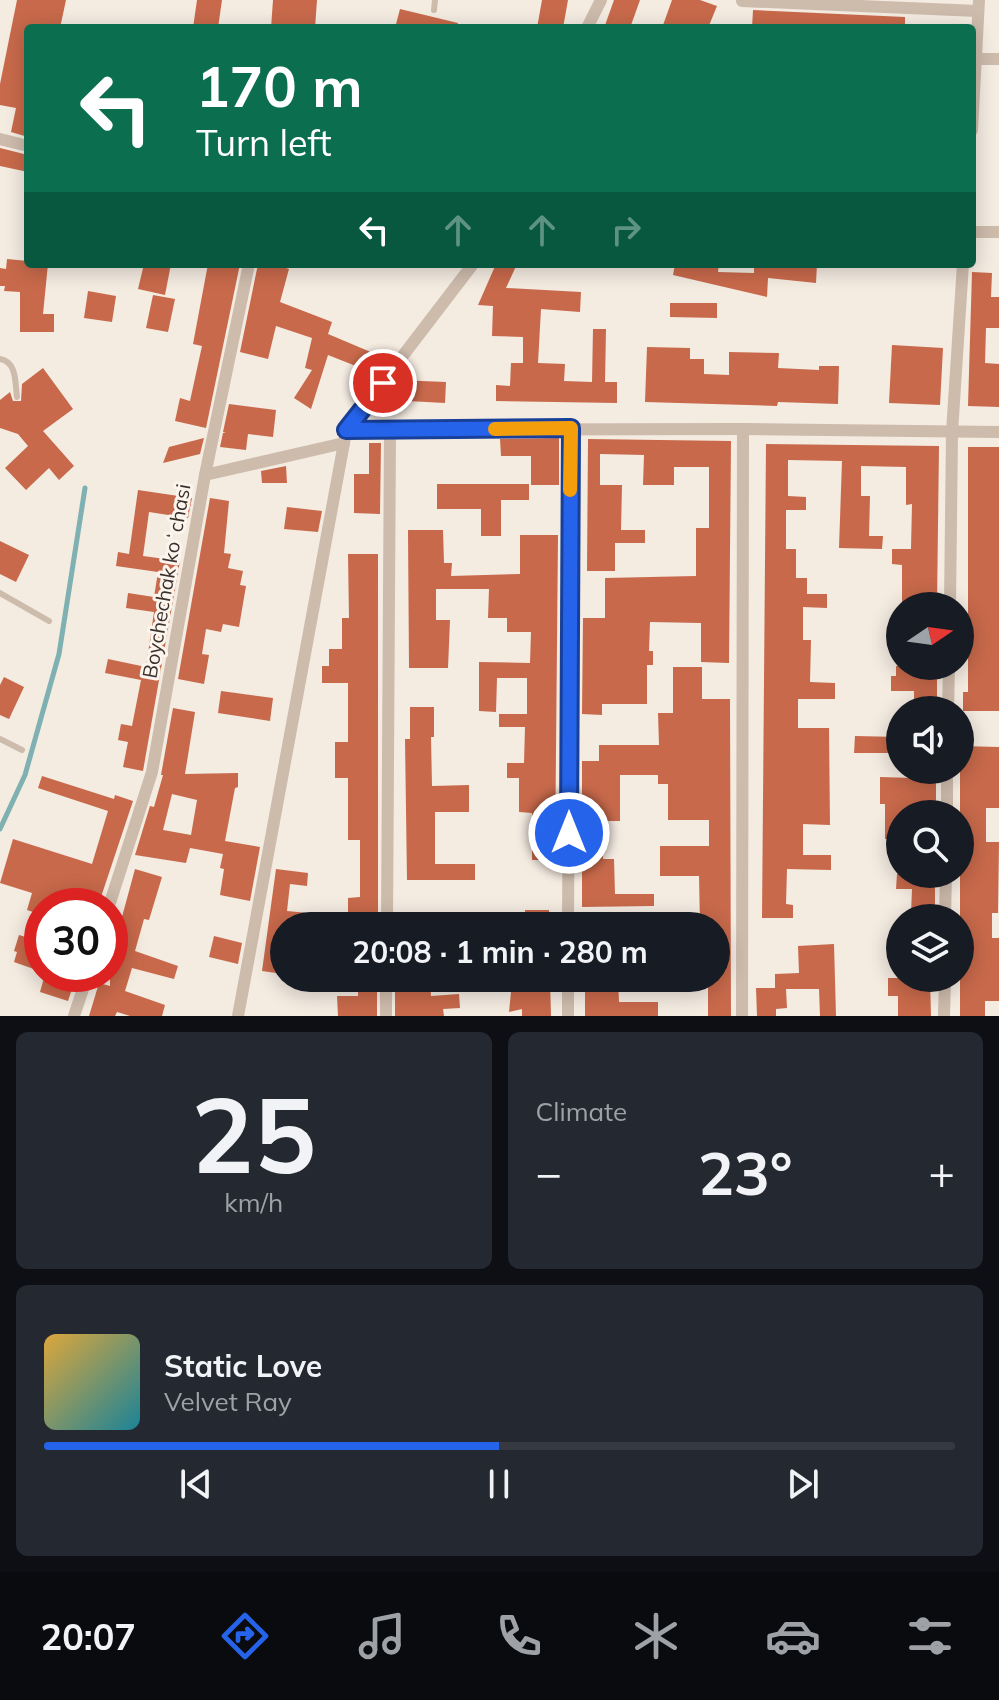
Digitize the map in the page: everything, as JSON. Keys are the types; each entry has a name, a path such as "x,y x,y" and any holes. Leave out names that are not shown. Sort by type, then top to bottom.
{"street":[{"path":"589,24 601,0"},
{"path":"742,1 978,5 976,73"},
{"path":"977,59 999,59"},
{"path":"0,139 24,145"},
{"path":"976,232 999,232"},
{"path":"205,475 248,268"},
{"path":"238,1016 345,436 470,268"},
{"path":"950,592 952,432 963,268"},
{"path":"568,912 571,428"},
{"name":"Boychechak koʻchasi","path":"115,888 152,772 205,475 345,436 390,430 571,428 999,432"},
{"path":"742,1016 743,429"},
{"path":"387,912 390,430"},
{"path":"74,1016 82,992"},
{"path":"386,992 386,1016"},
{"path":"568,992 568,1016"},
{"path":"944,1016 945,992"}],"lane":[{"path":"434,10 435,0"},
{"path":"0,359 13,366 17,397"},
{"path":"0,593 49,621"},
{"path":"0,739 22,750"}],"building":[{"path":"17,0 66,0 61,24 24,24 24,136 11,132 16,108 0,105 0,84"},
{"path":"197,0 222,0 219,24 194,24"},
{"path":"273,0 317,0 315,24 271,24"},
{"path":"542,0 568,0 564,24 538,24"},
{"path":"614,0 640,0 631,24 605,24"},
{"path":"672,0 700,0 717,6 710,24 663,24"},
{"path":"400,9 458,23 458,24 396,24"},
{"path":"753,10 905,17 905,24 752,24"},
{"path":"0,148 24,154 24,171 0,166"},
{"path":"7,259 24,261 24,268 48,268 43,314 54,314 54,332 20,332 20,292 4,291 5,286 0,286 0,268 6,269"},
{"path":"143,268 170,268 165,295 138,289"},
{"path":"207,268 239,268 206,428 175,421 180,398 190,401 202,346 193,344"},
{"path":"257,268 286,268 289,269 280,302 332,322 328,334 373,353 366,370 328,355 311,409 294,398 312,370 305,368 312,338 276,326 268,359 240,352"},
{"path":"494,268 515,268 506,288 581,292 580,312 541,309 538,363 565,364 564,381 592,382 593,329 606,329 605,382 617,382 617,403 496,401 496,385 510,386 511,363 523,363 523,337 492,336 493,306 478,305"},
{"path":"674,268 718,268 718,272 754,273 754,268 817,268 816,283 768,278 767,297 673,275"},
{"path":"972,272 992,273 991,297 999,297 999,328 986,328 985,363 999,364 999,407 968,406"},
{"path":"88,291 116,296 112,322 84,318"},
{"path":"153,295 175,299 168,332 146,328"},
{"path":"670,303 717,303 717,318 670,317"},
{"path":"892,345 943,348 940,405 889,403"},
{"path":"647,347 690,348 690,359 704,359 704,374 729,375 729,352 779,353 778,368 819,370 819,366 839,366 838,404 778,402 777,406 645,402"},
{"path":"43,368 73,409 43,431 74,466 59,480 49,468 26,490 5,468 28,446 18,434 0,428 0,400 10,392 13,401 21,401 22,384"},
{"path":"397,380 446,382 445,403 389,400 390,388"},
{"path":"229,404 276,410 273,437 248,434 246,450 220,447 223,433 226,432 223,432"},
{"path":"204,438 200,454 163,463 169,447"},
{"path":"559,438 559,485 531,485 531,456 501,456 500,439"},
{"path":"588,439 731,441 729,663 701,662 701,623 650,622 649,651 653,651 653,665 647,665 647,704 602,704 602,715 582,714 583,618 605,618 605,578 696,576 696,528 709,528 709,467 674,467 674,485 643,485 644,455 600,454 600,485 622,485 621,530 645,530 645,543 615,543 615,571 587,571"},
{"path":"369,443 381,443 380,514 354,513 354,474 369,474"},
{"path":"766,444 939,446 937,592 902,592 902,565 892,564 892,549 911,549 912,504 906,505 906,467 861,466 861,496 870,496 869,536 883,536 882,549 839,548 842,461 788,460 788,496 806,497 806,510 786,510 786,549 796,549 796,578 807,578 807,594 827,594 827,608 803,607 803,640 811,640 810,682 835,683 835,699 798,699 798,728 829,728 830,825 803,824 803,855 831,855 831,870 787,869 786,904 793,905 793,918 762,918"},
{"path":"968,447 999,447 999,711 974,711 974,696 963,696 963,692 968,692 968,680 974,680 974,592 968,592"},
{"path":"286,466 287,483 262,483 261,471"},
{"path":"437,484 529,484 529,500 501,500 501,536 481,536 481,509 437,509"},
{"path":"138,490 192,498 188,518 149,512 143,556 180,561 143,771 123,767 128,742 118,740 121,724 132,726 141,680 105,673 108,659 146,667 154,612 126,608 128,593 154,597 158,572 116,566 118,552 129,554"},
{"path":"210,498 229,501 224,553 231,554 228,568 243,571 240,585 246,586 239,627 223,624 221,632 206,629 202,654 209,655 204,684 178,679"},
{"path":"287,507 322,511 318,532 284,529"},
{"path":"408,530 443,530 444,563 452,563 451,576 520,574 520,535 558,535 555,860 532,860 532,813 519,812 519,778 507,778 507,763 524,763 525,727 499,727 499,714 527,714 527,678 497,678 496,712 479,711 479,662 530,663 531,632 507,632 507,618 488,618 489,589 436,589 436,620 450,620 448,668 409,668"},
{"path":"0,541 29,555 16,582 0,574"},
{"path":"348,554 378,554 378,912 348,912 348,898 360,897 360,840 348,840 348,778 335,778 335,742 348,742 348,683 322,683 322,666 329,666 329,649 342,649 342,618 349,618"},
{"path":"673,667 702,667 702,699 730,699 731,1016 708,1016 708,992 730,992 730,912 700,912 699,876 660,876 660,846 709,846 709,820 668,820 668,784 658,784 658,775 620,775 620,821 603,821 603,859 614,859 615,894 654,894 654,906 582,907 582,761 599,761 599,745 659,745 658,713 673,713"},
{"path":"4,677 24,687 9,719 0,715 0,685"},
{"path":"891,680 937,680 937,696 914,696 914,691 891,691"},
{"path":"221,691 273,698 270,721 218,713"},
{"path":"410,707 434,707 432,786 469,785 469,812 435,812 435,864 475,864 475,880 407,880 405,739 410,739"},
{"path":"173,708 195,712 185,774 238,773 238,787 235,788 225,841 260,847 250,901 220,895 223,854 190,848 186,863 135,855 150,806 154,807","holes":["172,794 197,800 191,835 163,830"]},
{"path":"855,736 886,737 886,753 854,753"},
{"path":"974,746 999,747 999,808 986,808 986,842 999,842 998,913 992,913 992,938 999,938 999,1001 985,1001 985,1016 960,1016 960,992 974,992 974,904 960,904 960,888 974,888 974,800 960,800 960,784 974,784"},
{"path":"42,776 114,799 115,795 133,801 104,888 24,888 24,890 0,883 13,839 92,864 108,811 38,788"},
{"path":"880,777 886,777 886,784 936,784 936,800 886,800 886,839 885,804 880,804"},
{"path":"135,869 162,877 149,920 144,919 135,951 178,966 174,979 132,968 128,981 128,895"},
{"path":"276,869 308,873 307,886 290,884 287,911 298,912 270,912"},
{"path":"935,888 935,904 911,904 912,889 896,889"},
{"path":"525,910 549,912 525,912"},
{"path":"270,913 270,972 262,971"},
{"path":"19,935 24,937 24,966 14,962 17,952 14,951"},
{"path":"214,936 242,943 238,964 209,957"},
{"path":"834,944 836,1016 820,1016 819,989 786,989 787,1008 776,1009 776,1016 757,1016 756,988 775,988 775,974 799,973 798,946"},
{"path":"40,992 71,992 68,1001"},
{"path":"96,992 128,992 165,1005 162,1016 130,1016 117,1012 115,1016 89,1016"},
{"path":"358,992 377,992 377,1016 338,1016 337,996 358,996"},
{"path":"395,992 431,992 431,996 459,994 460,1008 443,1009 444,1016 395,1016"},
{"path":"511,992 550,992 551,1016 522,1016 522,1009 509,1012"},
{"path":"585,992 619,992 619,1002 658,1002 658,1016 585,1016"},
{"path":"888,992 930,992 931,1016 898,1016 898,996 888,996"}],"waterway":[{"path":"0,829 25,775 59,654 85,488"}],"slow traffic":[{"path":"495,429 571,428 570,490"}],"route":[{"path":"383,383 346,430 571,428 569,833"}]}
